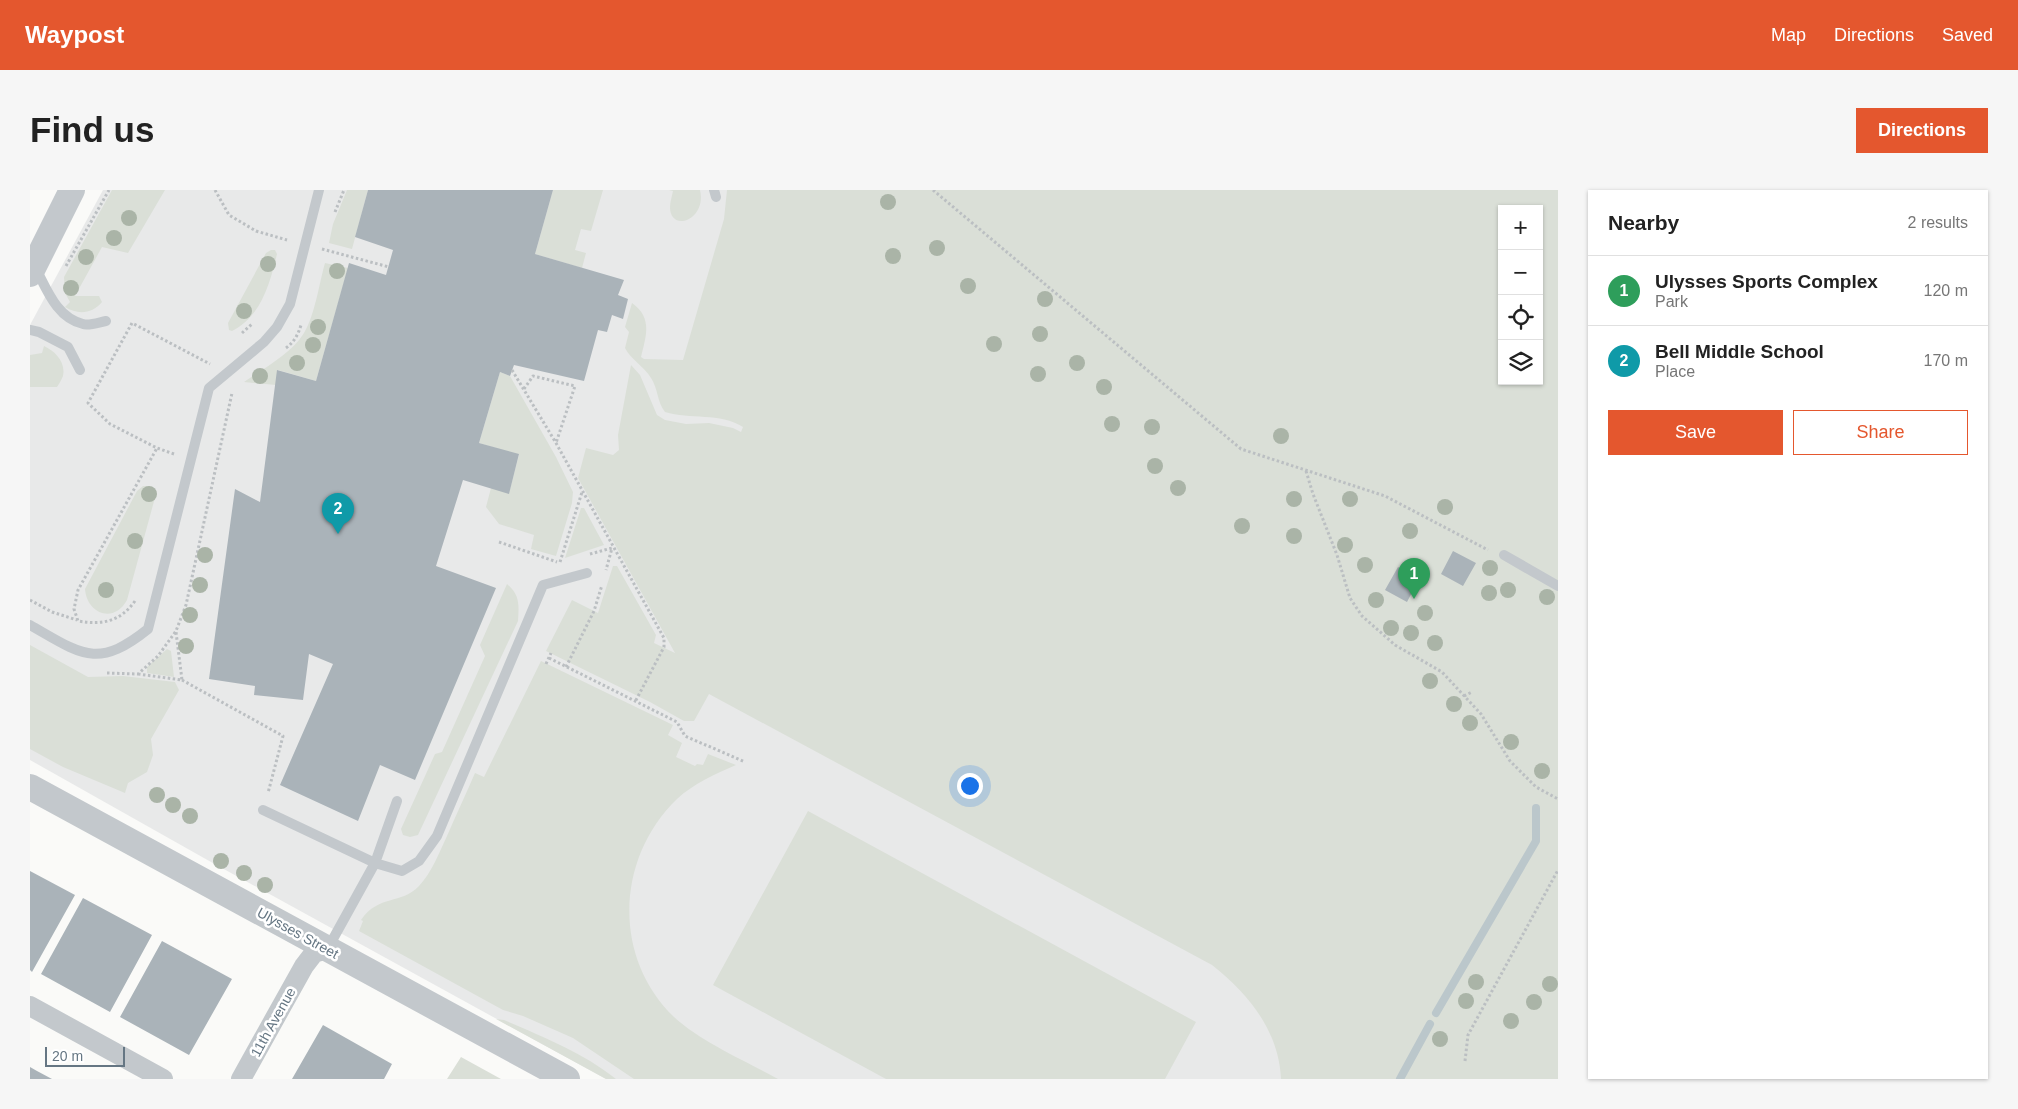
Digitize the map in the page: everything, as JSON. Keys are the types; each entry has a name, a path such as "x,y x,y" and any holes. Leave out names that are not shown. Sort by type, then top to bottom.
{"street":[{"path":"32,270 72,190"},
{"name":"Ulysses Street","path":"30,787 567,1079"},
{"name":"11th Avenue","path":"241,1079 304,966 314,953 328,949"},
{"path":"30,1006 163,1079"}],"lane":[{"path":"30,625 76,651 102,655 128,645 148,629 210,388 264,342 277,327 290,304 319,190"},
{"path":"32,270 54,303 66,316 84,325 106,321"},
{"path":"30,330 39,332 68,347 80,370"},
{"path":"1504,556 1558,586"},
{"path":"263,810 375,864 402,871 419,861 437,836 543,585 587,573"},
{"path":"328,949 375,864 397,801"}],"path":[{"path":"65,268 109,190"},
{"path":"334,214 344,190"},
{"path":"933,190 1241,449 1385,496 1492,552"},
{"path":"214,474 127,434 110,424 88,403 132,323 208,363 222,378"},
{"path":"512,370 556,443 664,638 664,647 635,702"},
{"path":"524,389 533,376 575,386 556,443"},
{"path":"1306,470 1313,494 1337,555 1350,598 1362,616 1395,645 1442,672 1481,714 1510,761 1536,787 1558,799"},
{"path":"552,583 582,491"},
{"path":"30,600 52,612 78,620"},
{"path":"566,667 594,611"},
{"path":"176,631 182,680"},
{"path":"546,664 552,653"},
{"path":"549,658 678,722 685,736 745,762"},
{"path":"138,674 182,680 282,736 263,810"},
{"path":"1464,696 1472,692"},
{"path":"1465,1060 1468,1035 1558,870"}],"shaded area":[{"path":"103,190 769,190 1521,816 1377,1079 606,1079 211,862 30,760 30,325"},
{"path":"112,190 165,190 128,253 102,247 75,296 99,296 102,302 94,309 85,312 70,310 65,307 70,302 65,293 64,277"},
{"path":"347,190 368,190 352,249 329,243 333,224"},
{"path":"553,190 603,190 591,231 581,229 575,250 586,253 582,268 535,254"},
{"path":"669,190 700,190 701,200 694,215 681,221 676,220 672,215 670,207 673,191"},
{"path":"727,190 1558,190 1558,1079 1281,1079 1279,1061 1274,1045 1268,1029 1259,1014 1238,988 1212,965 709,694 694,721 684,721 650,702 546,651 572,600 598,613 613,566 617,566 656,635 654,643 675,653 578,478 586,448 613,455 619,450 618,435 631,365 640,375 657,415 665,420 686,424 709,423 733,428 741,432 743,427 725,419 684,416 665,412 660,404 651,378 625,348 629,332 625,327 632,303 639,309 645,321 646,335 641,357 644,359 683,360 724,219"},
{"path":"275,250 277,254 263,298 242,325 232,331 229,330 228,323 266,253"},
{"path":"325,263 348,268 316,381 278,370 276,385 244,382 285,354 299,341 308,326 314,308"},
{"path":"44,346 59,358 63,366 63,376 57,387 30,387 30,355 42,353"},
{"path":"500,372 510,376 556,457 573,492 572,503 556,556 531,549 534,535 499,524 486,507 491,488 509,493 519,455 479,443"},
{"path":"143,486 149,486 156,494 127,600 115,612 109,614 102,613 91,605 85,589 137,491"},
{"path":"581,508 584,508 604,545 565,558"},
{"path":"507,584 514,592 518,601 518,621 418,835 410,837 403,835 401,829 435,754 442,752 485,656 480,645"},
{"path":"30,645 88,677 123,676 175,682 179,690 151,739 153,755 147,772 128,783 125,793 63,767 30,749"},
{"path":"167,649 171,651 174,677 147,673 147,667"},
{"path":"541,661 673,725 668,735 682,743 676,757 695,766 697,764 703,765 708,754 736,765 690,789 677,799 657,823 642,850 633,878 629,908 632,937 640,966 654,993 674,1017 710,1043 778,1079 634,1079 573,1038 523,1016 503,1010 359,931 363,921 361,920 375,906 412,892 428,875 475,773 484,777"},
{"path":"808,811 1196,1022 1165,1079 886,1079 713,985"},
{"path":"496,1019 504,1020 562,1046 590,1061 616,1079 606,1079"},
{"path":"461,1057 501,1079 447,1079"}],"building":[{"path":"368,190 553,190 535,254 624,280 618,295 628,299 623,319 612,315 607,332 598,330 584,381 514,365 510,376 500,372 479,443 519,454 509,494 463,480 436,566 496,588 415,780 380,765 358,821 280,785 333,664 309,654 303,700 254,695 255,686 209,679 235,489 260,502 277,370 316,381 349,263 386,275 393,250 355,237"},
{"path":"1453,551 1476,563 1463,586 1441,574"},
{"path":"1398,567 1419,579 1407,602 1385,590"},
{"path":"30,871 75,895 32,972 30,970"},
{"path":"83,898 152,935 110,1012 41,974"},
{"path":"162,941 232,979 189,1055 120,1017"},
{"path":"323,1025 392,1064 384,1079 292,1079"},
{"path":"30,1067 37,1071 52,1079 30,1079"}],"waterway":[{"path":"1436,1013 1536,841 1536,808"},
{"path":"1400,1079 1430,1024"}],"place":[{"name":"Bell Middle School","path":"338,534"},
{"name":"Ulysses Sports Complex","path":"1414,599"}]}
